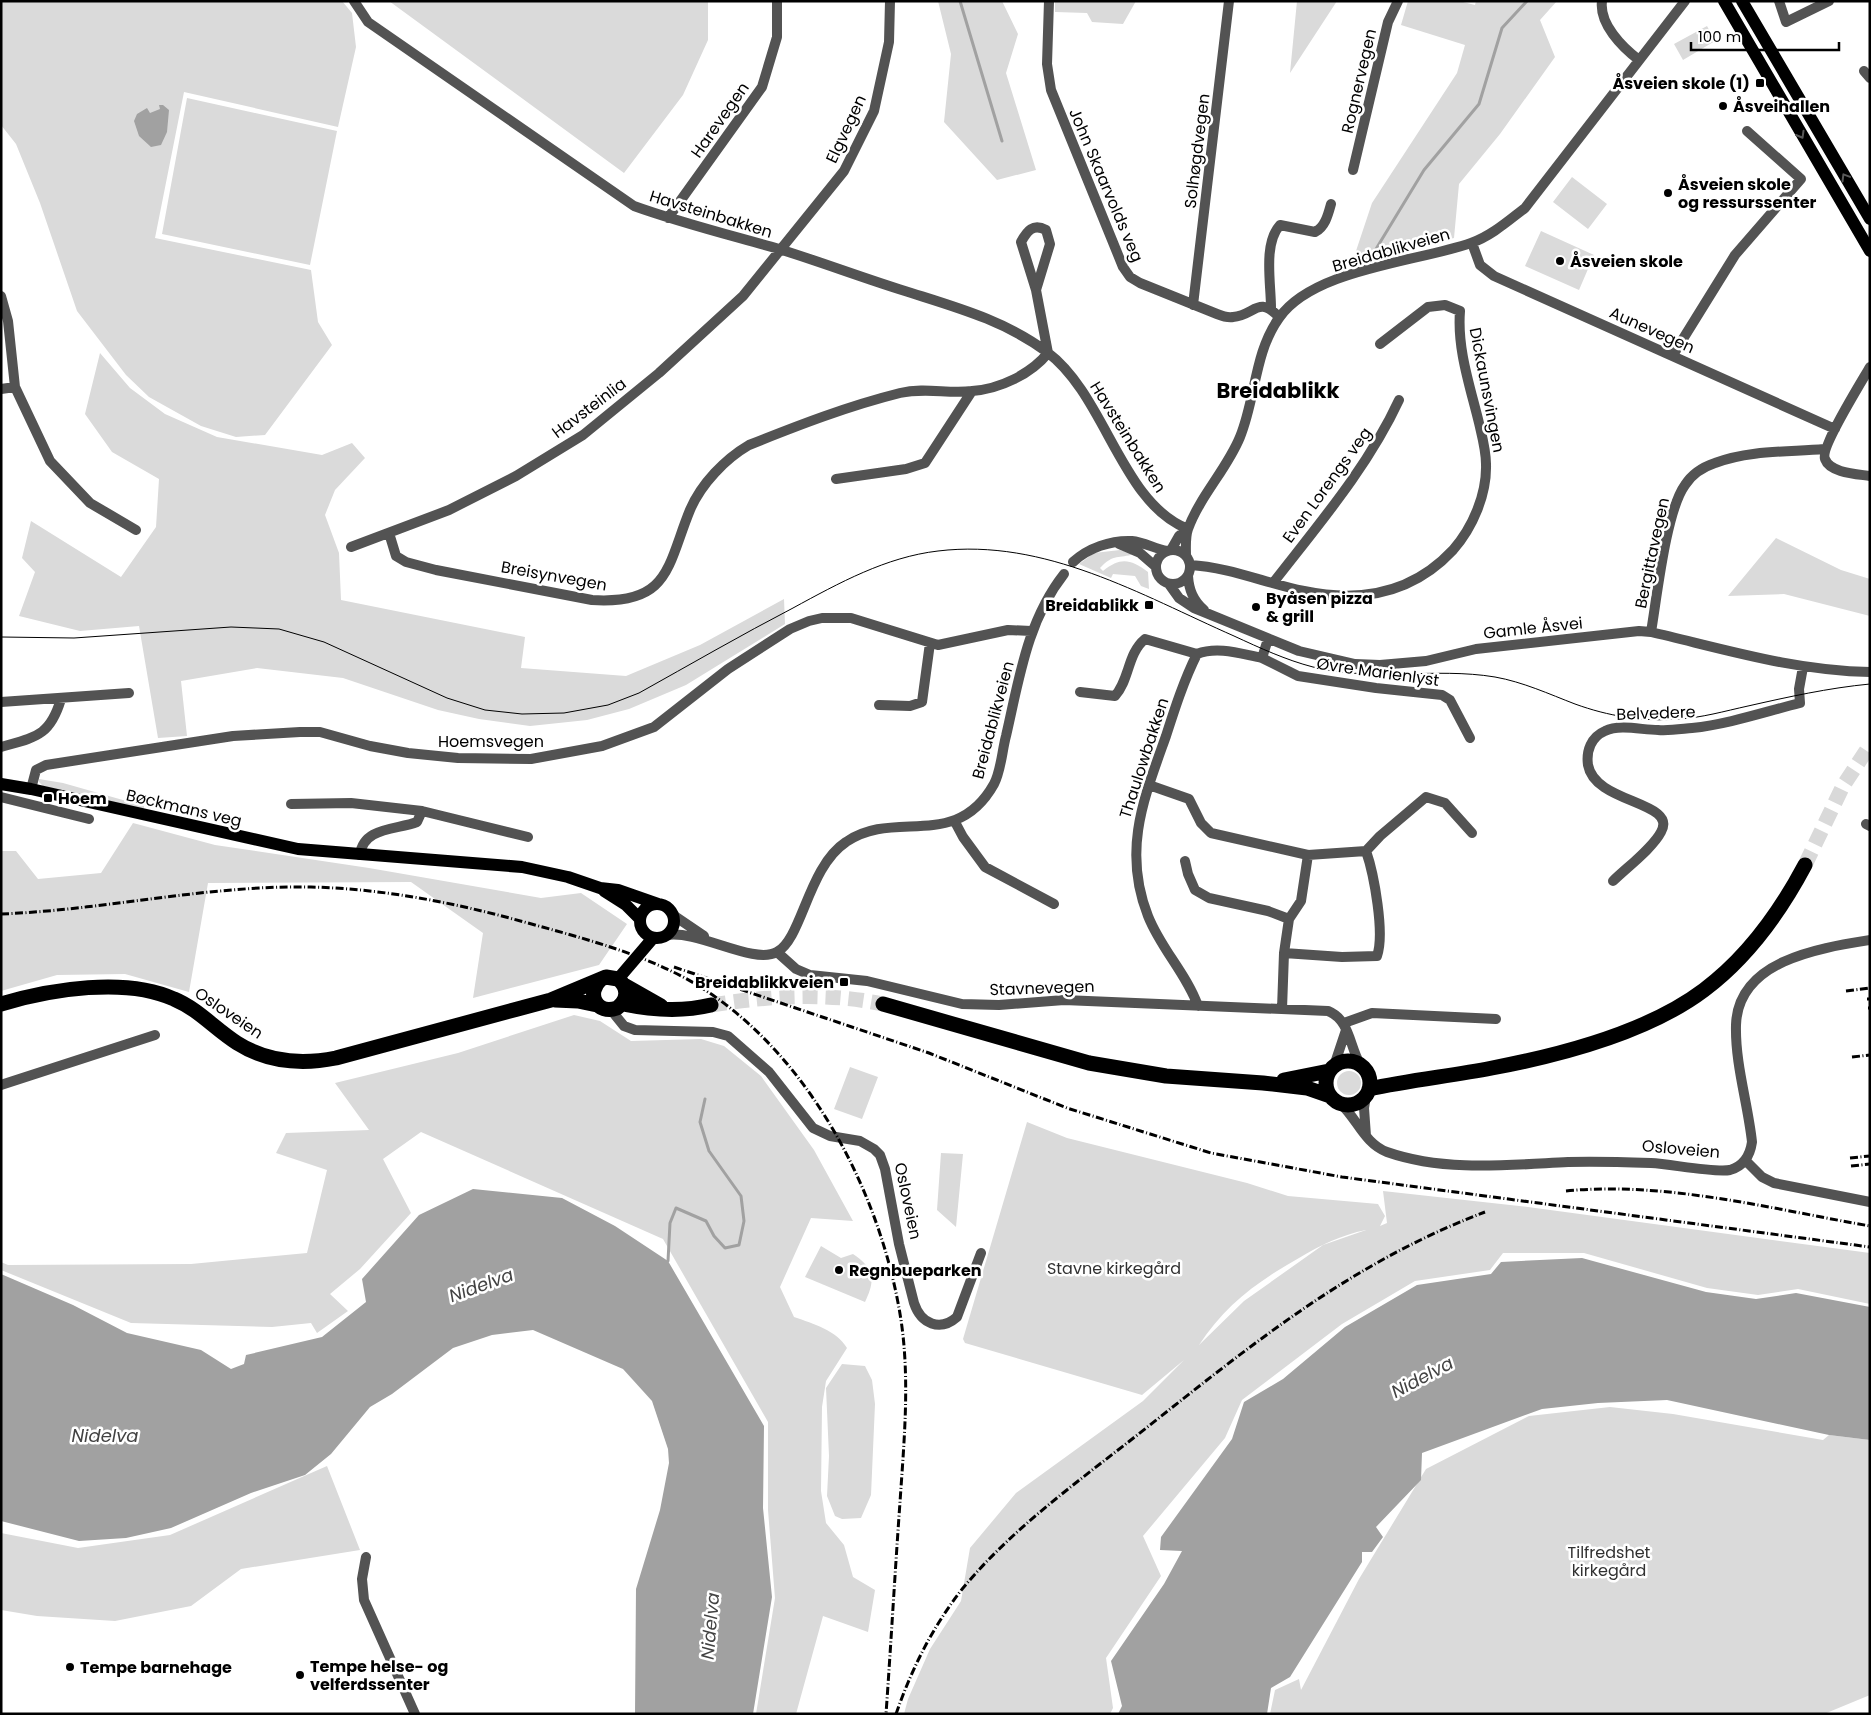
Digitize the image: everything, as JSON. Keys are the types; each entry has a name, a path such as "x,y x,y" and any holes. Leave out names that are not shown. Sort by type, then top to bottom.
{"highway":[{"path":"884,1004 1036,1049 1098,1064 1166,1076 1307,1088 1335,1100 1354,1104 1368,1093 1424,1078 1490,1069 1564,1051 1615,1035 1675,1008 1702,992 1744,955 1777,914 1804,865"},
{"path":"664,1008 621,982 606,977 600,979 593,989 597,1005 601,1008 691,1009 711,1005"},
{"name":"Osloveien","path":"1,1004 39,994 75,989 126,988 155,992 188,1006 236,1042 252,1051 268,1057 302,1063 336,1058 551,1000 600,979"},
{"path":"617,1007 626,994 621,982"},
{"name":"Osloveien","path":"551,1000 578,1001 597,1005"},
{"path":"1263,1083 1304,1078 1332,1069 1346,1061 1362,1066 1378,1075 1424,1078"},
{"path":"1362,1066 1370,1082 1368,1093"},
{"path":"1332,1069 1326,1084 1335,1100"}],"main road":[{"path":"1724,1 1870,251"},
{"path":"1742,1 1870,219"},
{"name":"Bøckmans veg","path":"1,784 31,789 278,846 360,855 492,863 522,867 568,877 600,888 618,890 658,904"},
{"name":"Bøckmans veg","path":"600,888 626,905 645,929"},
{"path":"621,982 634,957 645,929 646,908 658,904 669,910 673,915 672,928 667,935 645,929"}],"street":[{"name":"Havsteinbakken","path":"354,1 368,22 634,206 668,218 781,250 972,312 1021,334 1069,371 1155,508 1170,521 1188,529"},
{"name":"Harevegen","path":"668,218 762,87 777,37 777,1"},
{"name":"Elgvegen","path":"781,250 844,171 874,111 890,42 890,1"},
{"name":"John Skaarvolds veg","path":"1048,1 1047,64 1051,90 1116,253 1130,277 1193,305 1230,318 1255,307 1271,308"},
{"name":"Solhøgdvegen","path":"1193,305 1229,1"},
{"name":"Rognervegen","path":"1353,170 1388,22 1398,1"},
{"path":"1602,1 1601,9 1606,24 1630,53 1639,60"},
{"name":"Breidablikveien","path":"1169,550 1179,536 1188,529 1240,437 1258,368 1268,339 1280,317 1295,303 1331,281 1472,243 1500,228 1525,208 1685,1"},
{"path":"1779,1 1786,22 1829,1"},
{"path":"1673,355 1735,255 1801,178 1747,131"},
{"path":"1280,317 1271,308 1270,246 1274,232 1280,225 1315,232 1325,222 1331,204"},
{"path":"1036,290 1050,244 1046,230 1040,226 1032,228 1026,233 1021,242 1036,290 1048,353"},
{"name":"Aunevegen","path":"1472,243 1480,265 1494,276 1835,428"},
{"name":"Havsteinlia","path":"351,547 449,510 516,476 583,435 659,373 743,296 781,250"},
{"path":"1,296 8,321 15,387 50,461 90,504 136,530"},
{"name":"Dickaunsvingen","path":"1188,560 1274,583 1329,595 1363,595 1388,592 1420,579 1442,561 1459,543 1472,520 1485,485 1486,462 1461,351 1458,331 1460,311 1445,305 1428,308 1380,344"},
{"name":"Breisynvegen","path":"389,533 396,556 406,562 592,600 612,601 624,599 646,592 663,577 678,547 691,509 705,484 736,452 749,445 843,408 903,392 937,389 972,392 1025,374 1048,353"},
{"path":"1870,367 1824,449 1825,460 1833,467 1870,476"},
{"path":"1,389 15,387"},
{"path":"836,479 906,470 925,464 972,392"},
{"name":"Even Lorengs veg","path":"1274,583 1337,500 1386,430 1399,400"},
{"name":"Bergittavegen","path":"1651,632 1671,522 1680,493 1693,475 1726,459 1824,449"},
{"name":"Breidablikveien","path":"1188,529 1188,560"},
{"path":"1073,562 1088,550 1116,542 1132,541 1169,550 1178,550 1188,560 1188,576 1178,584 1169,584 1161,579 1156,566 1140,552 1116,542"},
{"path":"1156,566 1160,555 1169,550"},
{"name":"Breidablikveien","path":"955,822 978,805 994,783 1031,631 1043,603 1064,574"},
{"name":"Gamle Åsvei","path":"1188,576 1189,589 1192,596 1207,612"},
{"name":"Gamle Åsvei","path":"1169,584 1185,603 1298,651 1330,660 1380,666 1426,661 1476,649 1625,632 1651,632 1803,667 1870,672"},
{"name":"Hoemsvegen","path":"31,789 36,770 46,765 172,744 242,735 320,732 370,746 458,758 531,759 574,753 631,737 654,727 728,669 790,629 809,621 822,618 851,618 930,643 950,644 1008,630 1031,631"},
{"path":"1080,692 1115,696 1120,689 1134,651 1145,639 1197,654 1205,651 1222,650 1262,658 1268,639"},
{"path":"879,705 899,707 922,702 930,643"},
{"name":"Thaulowbakken","path":"1197,654 1186,678 1149,785 1137,831 1136,846 1141,892 1156,934 1185,976 1198,1006"},
{"name":"Øvre Marienlyst","path":"1262,658 1298,676 1376,688 1442,695 1450,700 1470,738"},
{"name":"Belvedere","path":"1613,881 1658,838 1664,821 1662,816 1655,810 1610,792 1596,782 1588,762 1589,748 1597,736 1614,728 1660,730 1694,728 1800,703 1799,689 1803,667"},
{"path":"1,702 130,693"},
{"path":"1,747 34,738 44,731 56,715 61,699"},
{"path":"1149,785 1189,799 1201,823 1211,833 1308,855 1366,851 1392,824 1426,797 1432,797 1445,803 1472,833"},
{"path":"1,797 89,819"},
{"path":"291,804 352,803 422,811 528,836"},
{"path":"360,855 363,844 372,835 416,822 422,811"},
{"path":"667,935 676,934 709,940 761,956 777,952 789,940 812,886 827,859 846,841 872,830 955,822 963,837 986,867 1054,904"},
{"path":"1284,953 1342,958 1377,956 1380,931 1370,862 1366,851"},
{"path":"1282,1009 1284,953 1289,919 1301,901 1308,855"},
{"path":"1185,861 1188,874 1196,890 1209,898 1268,911 1289,919"},
{"path":"673,915 709,940"},
{"path":"1870,940 1818,950 1787,960 1759,976 1747,992 1736,1022 1752,1142 1746,1161 1762,1177 1774,1183 1870,1202"},
{"name":"Stavnevegen","path":"777,952 796,969 810,975 860,980 962,1004 1000,1005 1064,1000 1328,1011 1336,1014 1345,1026"},
{"name":"Osloveien","path":"617,1007 624,1026 634,1030 713,1032 728,1036 769,1072 813,1128 830,1136 860,1140 880,1155 885,1169 899,1244 914,1303 917,1313 927,1322 940,1326 950,1323 957,1317 981,1253"},
{"path":"1332,1069 1345,1026 1372,1013 1496,1019"},
{"path":"1345,1026 1362,1066"},
{"path":"1,1085 155,1035"},
{"path":"1366,1137 1364,1108 1368,1093"},
{"name":"Osloveien","path":"1335,1100 1351,1114 1366,1137 1377,1147 1394,1154 1463,1165 1594,1162 1674,1164 1726,1170 1737,1167 1746,1161"},
{"path":"366,1557 362,1579 364,1600 415,1714"}],"green space":[{"path":"1,1 342,1 352,13 356,47 338,127 184,92 155,238 311,270 318,322 332,345 265,435 236,437 201,426 149,397 126,375 77,311 40,203 16,144 1,125"},
{"path":"389,1 708,1 708,40 683,95 624,173"},
{"path":"938,1 1002,1 1018,34 1006,73 1036,170 997,180 944,122 951,54"},
{"path":"1055,1 1136,1 1123,24 1092,22 1087,13 1055,12"},
{"path":"1297,1 1337,1 1290,73"},
{"path":"1408,1 1459,1 1475,5 1476,1 1557,1 1540,20 1555,57 1500,134 1459,184 1454,238 1352,263 1372,203 1457,73 1465,45 1401,25"},
{"path":"1707,26 1715,41 1683,60 1674,44"},
{"path":"187,98 337,131 310,265 162,234"},
{"path":"1572,177 1607,204 1588,229 1553,202"},
{"name":"Åsveien skole","path":"1541,231 1594,255 1579,290 1525,266"},
{"path":"100,353 130,388 165,414 217,437 322,455 352,443 365,458 335,490 325,515 339,553 341,600 525,637 521,668 626,676 700,645 784,599 785,624 686,685 629,709 587,720 530,726 479,719 438,710 343,678 257,668 181,681 187,736 158,738 139,626 80,631 19,616 35,572 22,558 31,521 121,577 156,527 159,479 112,452 85,414"},
{"path":"1776,538 1841,570 1870,579 1870,616 1784,594 1728,596"},
{"path":"1120,550 1134,554 1113,558 1100,568 1103,571 1115,563 1125,561 1136,564 1148,572 1149,589 1141,586 1135,576 1113,574 1111,578 1079,564 1094,553"},
{"path":"39,779 63,783 144,806 144,809 43,786"},
{"path":"133,823 215,845 369,868 541,898 581,893 627,924 599,965 473,998 483,933 411,882 208,883 189,992 125,974 57,975 1,991 1,851 16,851 38,879 101,873"},
{"path":"574,1015 600,1021 631,1041 701,1039 724,1046 761,1076 814,1150 853,1221 811,1218 780,1287 794,1317 831,1332 847,1348 826,1381 822,1407 821,1491 826,1523 844,1545 853,1577 875,1590 868,1632 823,1616 796,1714 756,1714 775,1598 768,1510 768,1422 663,1239 421,1132 383,1159 411,1213 360,1269 330,1294 348,1311 317,1333 311,1323 272,1327 131,1323 1,1270 1,1262 8,1265 191,1264 307,1253 327,1170 276,1153 286,1133 369,1130 335,1083 458,1053"},
{"path":"850,1067 878,1077 862,1119 834,1109"},
{"path":"1349,1071 1358,1074 1361,1083 1358,1092 1349,1095 1340,1092 1337,1083 1340,1074"},
{"name":"Stavne kirkegård","path":"1027,1122 1067,1138 1247,1183 1288,1196 1378,1204 1385,1216 1380,1226 1387,1223 1383,1191 1528,1207 1870,1253 1870,1304 1798,1289 1758,1295 1707,1288 1584,1253 1503,1253 1490,1270 1415,1281 1342,1324 1242,1400 1225,1438 1143,1536 1161,1576 1106,1658 1113,1708 1110,1714 904,1714 908,1699 930,1649 961,1601 970,1548 1016,1493 1143,1401 1184,1360 1142,1395 965,1343 963,1339","holes":["1366,1230 1323,1245 1348,1235","1323,1245 1244,1301 1199,1345 1220,1318 1243,1295 1270,1276"]},
{"path":"941,1153 963,1154 956,1227 937,1210"},
{"name":"Regnbueparken","path":"821,1246 841,1258 853,1254 869,1269 872,1280 865,1302 805,1277"},
{"path":"842,1364 865,1366 872,1380 875,1404 871,1495 861,1518 842,1519 835,1516 827,1496 829,1456 826,1388"},
{"name":"Tilfredshet kirkegård","path":"1610,1407 1673,1414 1823,1440 1829,1435 1870,1440 1870,1695 1824,1714 1270,1714 1275,1690 1299,1679 1301,1690 1359,1579 1426,1469 1529,1416"},
{"path":"327,1466 360,1550 241,1569 191,1606 115,1621 37,1616 1,1610 1,1533 78,1548 170,1535"}],"water":[{"path":"159,105 163,105 169,110 167,132 161,145 151,147 139,136 134,121 137,114 147,108 150,113 160,109"},
{"name":"Nidelva","path":"473,1189 562,1198 615,1226 668,1261 764,1426 763,1508 772,1597 753,1714 635,1714 636,1589 660,1510 669,1463 668,1449 652,1401 623,1369 533,1330 492,1335 453,1348 392,1394 370,1407 331,1454 305,1475 251,1493 171,1528 126,1538 79,1541 1,1521 1,1274 73,1305 127,1333 201,1350 231,1369 244,1364 246,1355 322,1337 366,1302 362,1279 419,1215"},
{"name":"Nidelva","path":"1582,1258 1706,1292 1756,1299 1796,1293 1870,1307 1870,1440 1829,1435 1667,1400 1598,1403 1542,1409 1422,1453 1421,1480 1376,1527 1383,1537 1372,1552 1362,1552 1362,1562 1290,1677 1271,1688 1267,1714 1118,1714 1122,1706 1111,1661 1164,1584 1182,1551 1160,1550 1161,1537 1232,1439 1244,1402 1283,1379 1345,1327 1417,1285 1491,1274 1501,1262"}],"waterway":[{"path":"960,1 1002,141"},
{"path":"1376,249 1424,170 1479,104 1502,28 1527,1"},
{"path":"668,1261 670,1223 676,1208 706,1221 714,1236 725,1248 739,1245 744,1221 741,1196 709,1151 700,1122 705,1099"}],"tunnel":[{"path":"1805,865 1843,786 1870,745"},
{"path":"711,1005 755,999 797,997 840,998 883,1004"}],"tram line":[{"path":"1,637 74,638 231,627 279,629 324,642 447,698 485,710 522,714 564,713 608,705 639,693 735,639 863,572 919,554 978,549 1016,553 1054,561 1091,573 1263,649 1313,667 1358,673 1450,673 1495,677 1526,685 1587,708 1626,717 1652,720 1695,717 1808,693 1870,684"}],"railway":[{"path":"1,914 40,912 272,887 340,888 396,894 480,910 612,947 649,961 685,978 728,1006 766,1041 800,1080 830,1125 855,1172 876,1221 891,1271 904,1343 906,1388 886,1714"},
{"path":"674,967 929,1053 1067,1108 1211,1153 1342,1177 1870,1247"},
{"path":"1846,991 1870,988"},
{"path":"1852,1057 1870,1055"},
{"path":"1850,1158 1870,1156"},
{"path":"1851,1166 1870,1164"},
{"path":"1566,1191 1603,1189 1680,1193 1718,1198 1870,1226"},
{"path":"896,1714 924,1648 952,1602 982,1566 1023,1526 1219,1371 1302,1310 1344,1282 1389,1256 1435,1233 1485,1212"}],"place":[{"name":"Åsveien skole (1)","path":"1760,83"},
{"name":"Åsveihallen","path":"1723,106"},
{"name":"Åsveien skole og ressurssenter","path":"1668,193"},
{"name":"Åsveien skole","path":"1560,261"},
{"name":"Breidablikk","path":"1149,605"},
{"name":"Byåsen pizza & grill","path":"1256,607"},
{"name":"Hoem","path":"48,798"},
{"name":"Breidablikkveien","path":"844,982"},
{"name":"Regnbueparken","path":"839,1270"},
{"name":"Tempe barnehage","path":"70,1667"},
{"name":"Tempe helse- og velferdssenter","path":"300,1675"}],"district":[{"name":"Breidablikk","path":"1278,390"}]}
